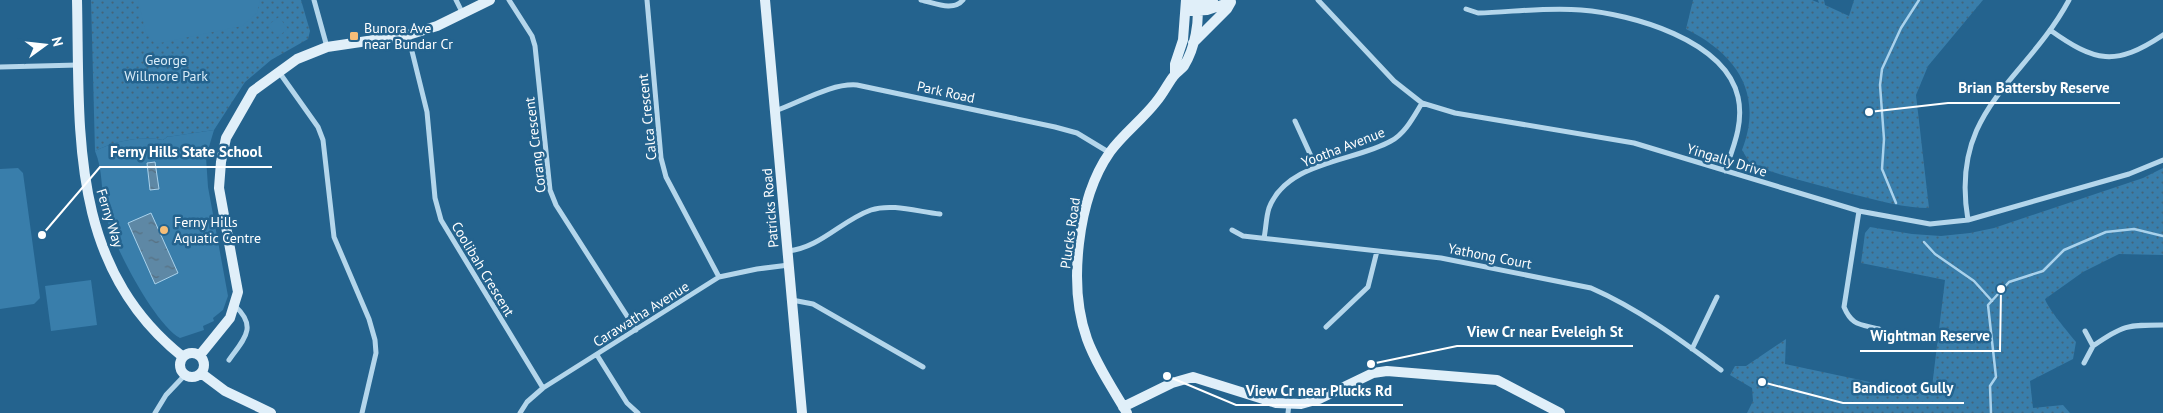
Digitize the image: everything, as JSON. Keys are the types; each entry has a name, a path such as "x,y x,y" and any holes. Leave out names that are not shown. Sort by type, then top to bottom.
{"street":[{"name":"Ferny Way","path":"77,0 82,161 88,200 98,236 114,271 141,315 168,346 182,357"},
{"path":"314,0 327,47"},
{"path":"456,0 463,14"},
{"path":"200,356 230,318 235,306 238,280 220,188 221,162 226,138 254,91 296,60 327,47 408,35 437,26 490,0"},
{"name":"Corang Crescent","path":"509,0 532,36 535,46 550,190 556,205 636,330"},
{"name":"Calca Crescent","path":"647,0 661,158 666,177 719,278"},
{"name":"Patricks Road","path":"765,0 802,413"},
{"path":"921,0 952,7 959,5 963,0"},
{"path":"1198,5 1213,0"},
{"name":"Yingally Drive","path":"1318,0 1394,81 1422,103 1454,113 1634,143 1859,211 1930,224 1968,220 2129,174 2163,160"},
{"path":"1968,220 1968,165 1975,133 1982,117 2050,30 2069,0"},
{"path":"1186,5 1218,7 1232,1"},
{"path":"1193,43 1232,1"},
{"name":"Plucks Road","path":"1175,74 1175,64 1183,40 1186,5"},
{"name":"Plucks Road","path":"1125,410 1091,349 1084,327 1079,301 1079,267 1086,210 1094,181 1110,153 1157,102 1175,74 1183,67 1193,43 1198,5"},
{"path":"1466,9 1478,13 1579,10 1598,12 1637,20 1701,47 1715,58 1728,73 1738,98 1739,125 1725,171"},
{"path":"2050,30 2080,50 2107,57 2135,52 2163,35"},
{"name":"Coolibah Crescent","path":"408,35 427,112 435,198 441,220 543,388"},
{"path":"0,67 79,65"},
{"path":"279,71 318,127 323,140 334,237 369,319 375,340 376,352 362,413"},
{"name":"Park Road","path":"775,110 796,104 831,88 845,84 857,85 1055,127 1077,133 1110,153"},
{"name":"Yootha Avenue","path":"1264,238 1269,208 1288,182 1316,167 1391,141 1403,131 1422,103"},
{"path":"1296,121 1316,167"},
{"path":"788,252 806,248 871,210 888,208 940,214"},
{"path":"1859,211 1844,307 1849,318 1855,323 1879,329"},
{"name":"Yathong Court","path":"1232,230 1243,236 1441,258 1591,288 1607,295 1692,349 1721,370"},
{"path":"1326,327 1368,287 1378,251"},
{"name":"Carawatha Avenue","path":"520,413 527,402 543,388 719,278 757,269 789,265"},
{"path":"1692,349 1717,297"},
{"path":"792,300 813,304 923,367"},
{"path":"230,360 243,341 248,328 246,316 235,306"},
{"path":"2084,363 2093,346 2112,333 2131,325 2163,325"},
{"path":"2085,331 2093,346"},
{"path":"191,353 200,356 204,365 201,373 193,377 184,375 180,366 182,357 191,353"},
{"path":"597,355 627,403 638,413"},
{"path":"1125,410 1172,383 1193,377 1276,403 1288,409 1319,399 1352,382 1388,370 1497,380 1560,413"},
{"path":"201,373 225,391 271,413"},
{"path":"155,413 166,395 184,375"}],"green space":[{"name":"George Willmore Park","path":"91,0 301,0 310,31 308,39 271,60 245,82 214,130 167,137 163,140 128,140 111,144 95,151"},
{"path":"138,0 260,0 257,13 242,26 155,44 146,33"},
{"path":"1693,0 1812,0 1819,3 1818,0 1824,0 1825,5 1849,16 1854,0 1983,0 1928,66 1916,95 1929,208 1883,202 1751,165 1742,150 1748,129 1750,111 1747,93 1741,78 1719,50 1686,29"},
{"path":"279,17 288,29 277,37 268,25"},
{"name":"Ferny Hills Aquatic Centre","path":"214,130 206,157 208,187 228,296 223,310 213,318 214,321 203,326 204,330 180,338 170,330 146,299 115,241 105,211 101,173 95,151 111,144 128,140 163,140 167,137"},
{"path":"18,168 23,173 40,298 34,304 0,309 0,169"},
{"path":"2163,168 2163,255 2119,254 2083,272 2045,299 2076,342 2073,359 2030,381 2033,408 2063,405 2070,413 1747,413 1753,401 1752,388 1730,375 1735,366 1746,366 1786,339 1785,364 1931,395 1945,280 1861,263 1865,233 1870,227 1912,234 1941,236 1970,233 1994,228 2143,178"},
{"path":"91,280 97,325 51,331 45,286"}],"water":[{"path":"155,162 159,189 150,190 147,163"},
{"path":"151,213 178,273 155,284 128,223"}],"waterway":[{"path":"1896,203 1882,169 1884,139 1880,85 1882,69 1901,28 1919,0"},
{"path":"1991,413 1990,386 1996,377 1988,305 2009,282 2043,271 2064,250 2106,232 2134,229 2163,236"},
{"path":"1924,242 1935,254 1974,281 1992,301"}],"place":[{"name":"Bunora Ave near Bundar Cr","path":"354,36"},
{"name":"Brian Battersby Reserve","path":"1869,112"},
{"name":"Ferny Hills Aquatic Centre","path":"164,230"},
{"name":"Ferny Hills State School","path":"42,235"},
{"name":"Wightman Reserve","path":"2001,289"},
{"name":"View Cr near Eveleigh St","path":"1371,364"},
{"name":"View Cr near Plucks Rd","path":"1167,376"},
{"name":"Bandicoot Gully","path":"1762,382"}]}
